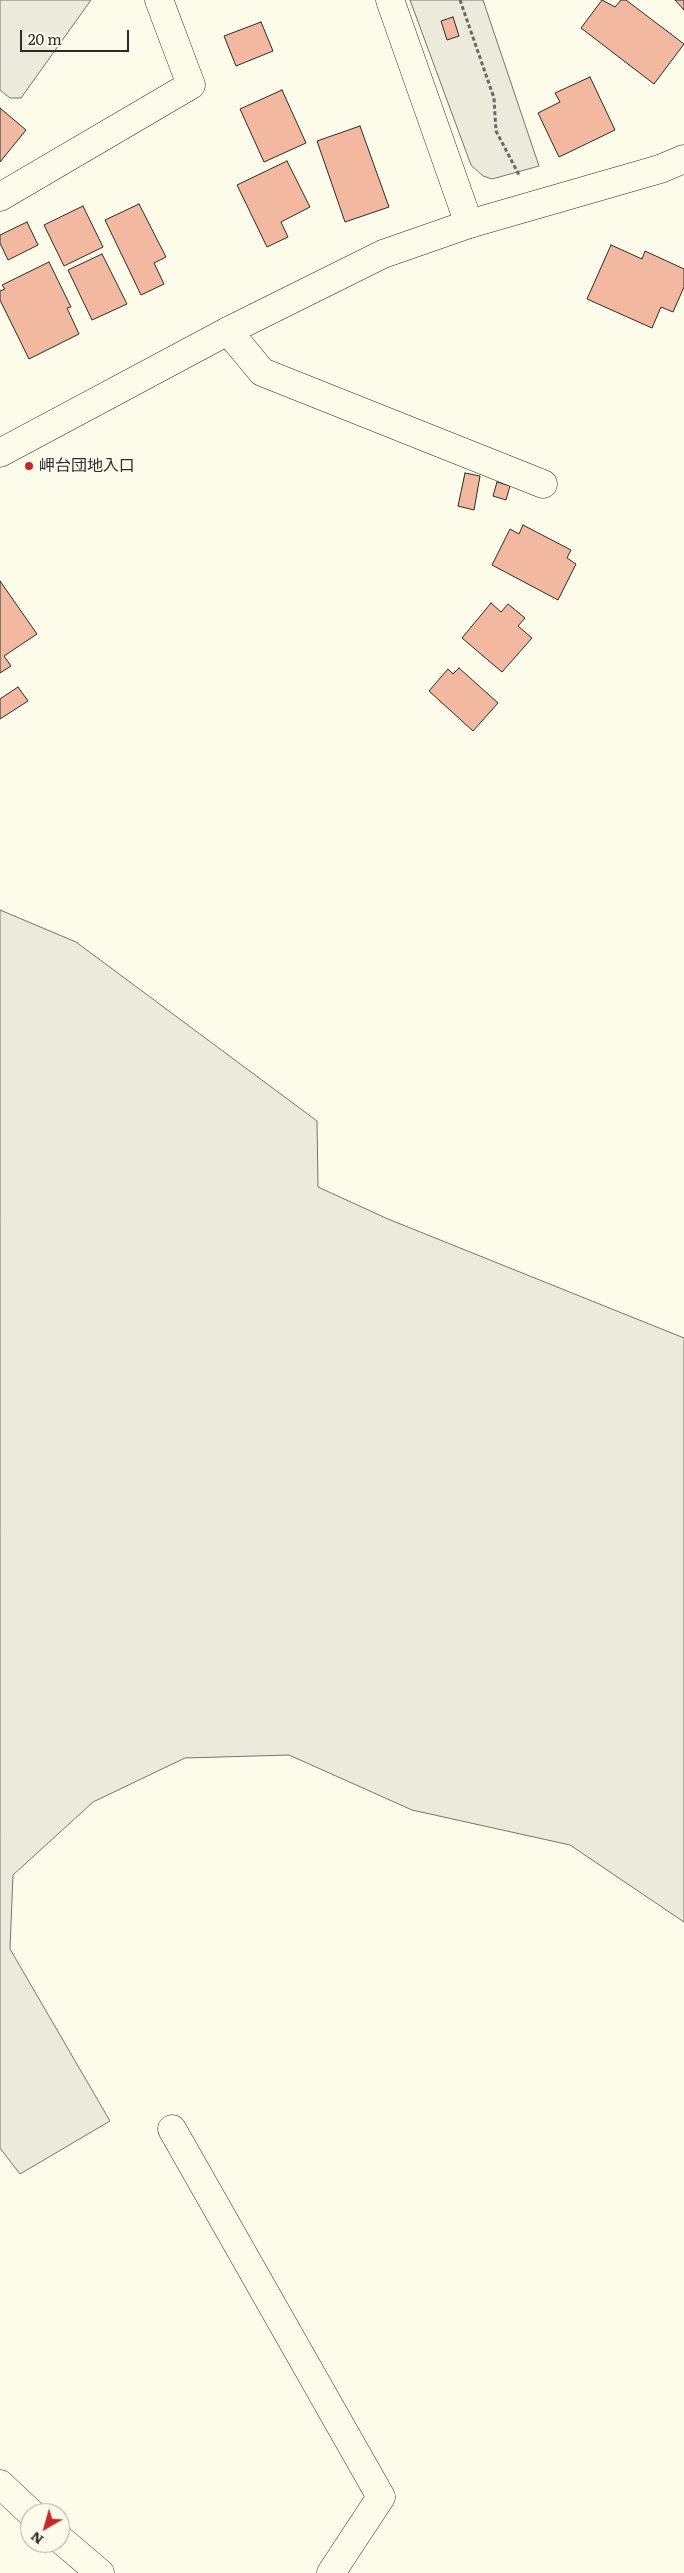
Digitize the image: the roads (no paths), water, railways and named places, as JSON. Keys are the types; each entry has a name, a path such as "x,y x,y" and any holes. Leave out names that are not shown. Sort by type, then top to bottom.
{"street":[{"path":"0,197 191,85 159,0"},
{"path":"390,0 469,224"},
{"path":"0,452 228,331 383,254 469,224 660,169 684,159"},
{"path":"228,331 262,372 543,484"},
{"path":"172,2129 381,2497 331,2573"},
{"path":"0,2484 20,2503"},
{"path":"70,2548 100,2573"}],"place":[{"name":"岬台団地入口","path":"29,466"}]}
